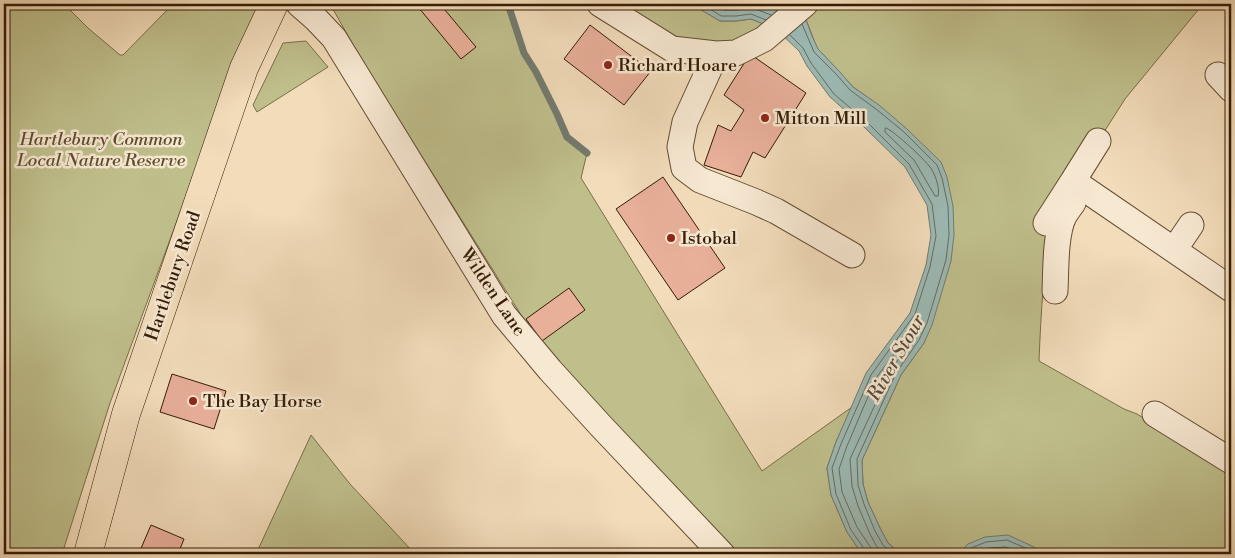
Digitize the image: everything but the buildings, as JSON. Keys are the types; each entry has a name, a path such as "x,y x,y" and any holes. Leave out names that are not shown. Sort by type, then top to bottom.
{"main road":[{"name":"Hartlebury Road","path":"88,554 126,414 244,68 274,4"}],"street":[{"name":"Wilden Lane","path":"298,4 334,38 504,314 556,377 722,554"},
{"path":"600,4 672,49 716,54 736,53 764,39 805,4"},
{"path":"716,54 685,122 680,147 684,168 700,180 776,211 852,255"},
{"path":"1056,291 1057,256 1061,225 1067,211 1075,200 1098,141"},
{"path":"1046,223 1079,186"},
{"path":"1079,186 1231,289"},
{"path":"1174,250 1191,225"},
{"path":"1155,414 1231,461"}],"green space":[{"name":"Hartlebury Common Local Nature Reserve","path":"4,4 64,4 88,28 120,55 123,55 173,4 261,4 215,117 110,403 62,554 4,554"},
{"path":"330,4 508,4 524,53 557,114 567,137 587,153 581,178 762,471 852,407 836,442 827,468 831,495 847,532 862,554 722,554 538,342 364,64"},
{"path":"600,4 694,4 720,21 751,19 776,29 694,52"},
{"path":"800,4 1203,4 1125,99 1053,212 1043,286 1039,361 1231,468 1231,554 1044,554 967,545 958,554 901,554 888,543 868,502 863,484 862,460 901,375 924,343 952,246 866,96 853,87 817,48"},
{"path":"306,41 328,67 257,112 253,105 283,43"},
{"path":"311,435 350,484 415,554 256,554"}],"water":[{"name":"River Stour","path":"694,4 800,4 818,49 853,87 879,105 941,162 947,177 953,206 954,235 951,261 932,325 924,343 901,375 862,460 863,484 868,502 888,543 901,554 862,554 847,532 831,495 827,468 836,442 866,373 910,313 926,265 931,235 927,205 905,167 830,97 807,66 799,51 776,29 751,19 720,21"},
{"path":"1008,535 1045,554 958,554 968,544 985,537"}],"waterway":[{"path":"508,4 524,53 536,72 567,137 587,153"}],"place":[{"name":"Richard Hoare","path":"608,65"},
{"name":"Mitton Mill","path":"765,118"},
{"name":"Istobal","path":"671,238"},
{"name":"The Bay Horse","path":"193,401"}]}
